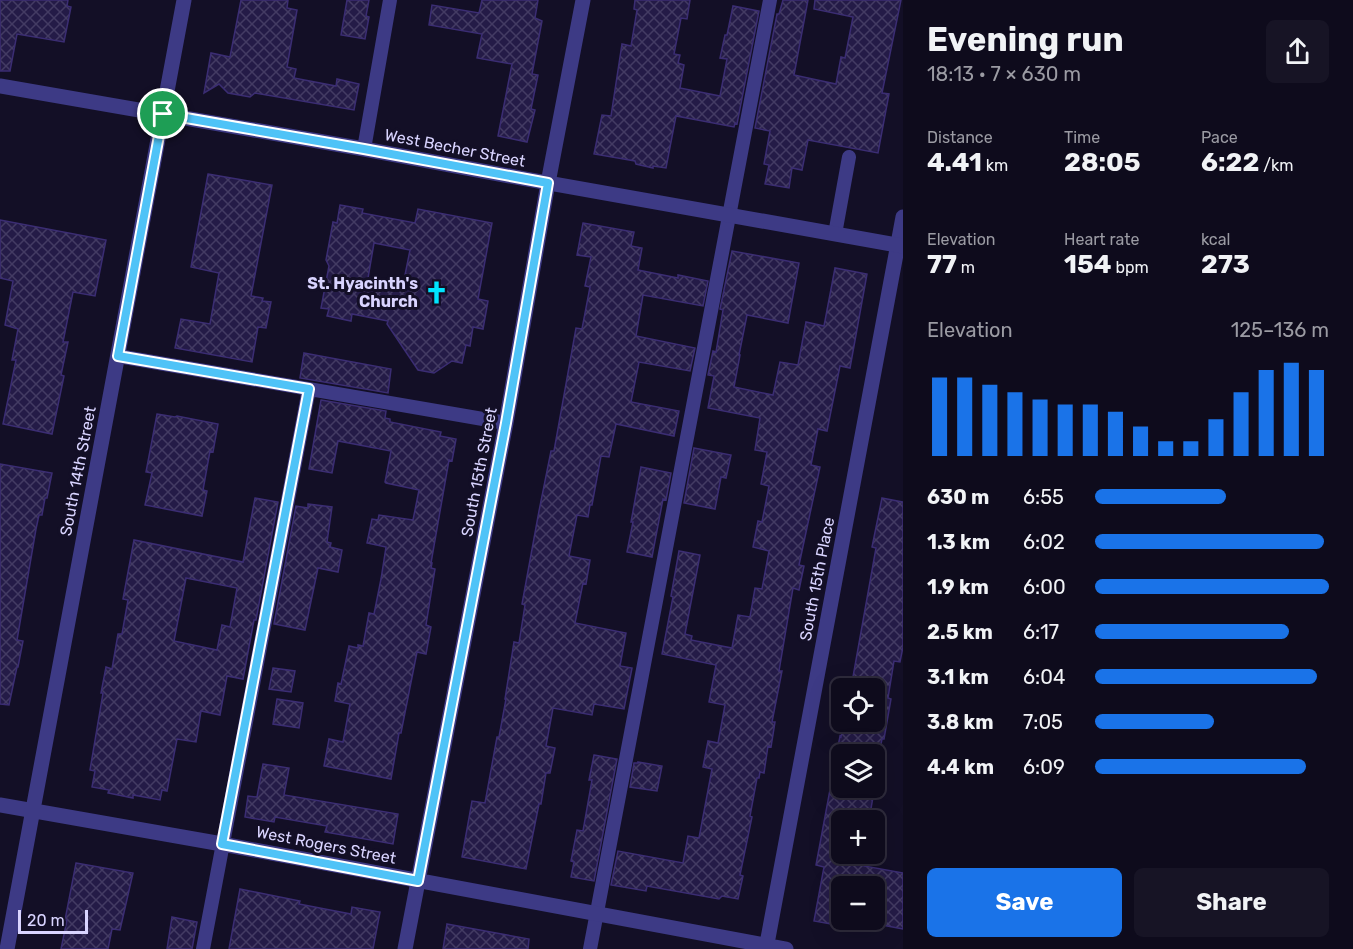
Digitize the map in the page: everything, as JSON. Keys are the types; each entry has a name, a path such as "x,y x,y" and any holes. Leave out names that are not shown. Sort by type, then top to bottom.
{"street":[{"name":"South 14th Street","path":"7,949 184,0"},
{"name":"South 15th Street","path":"405,949 506,423 583,0"},
{"name":"West Becher Street","path":"0,86 900,246"},
{"name":"South 15th Place","path":"766,947 900,246 903,216"},
{"name":"West Rogers Street","path":"0,805 786,949"}],"lane":[{"path":"364,149 390,0"},
{"path":"591,949 770,0"},
{"path":"835,234 849,156"},
{"path":"118,356 506,423"},
{"path":"204,949 309,389"}],"building":[{"path":"0,0 68,0 67,6 71,7 64,42 17,34 10,71 0,71"},
{"path":"241,0 288,0 287,8 297,10 287,67 296,69 294,78 336,86 337,79 359,84 354,110 255,93 250,97 228,93 219,84 204,93 211,53 230,57"},
{"path":"347,0 369,0 365,39 341,35"},
{"path":"482,0 538,0 535,18 542,21 532,74 538,75 531,109 535,110 527,142 498,136 512,64 477,58 482,34 429,25 432,5 479,13"},
{"path":"635,0 690,0 687,19 681,18 674,54 680,55 678,63 684,65 680,88 720,96 727,59 720,58 733,6 759,11 737,124 735,123 734,127 676,116 666,168 653,166 653,168 636,164 635,161 594,154 602,115 611,116 622,44 631,46 637,10 634,9"},
{"path":"783,0 808,0 794,75 836,84 841,57 845,58 853,17 814,9 815,0 901,0 882,93 889,94 878,153 808,140 802,170 792,168 789,188 765,184 769,165 764,164 770,131 755,128 777,14 779,14"},
{"path":"208,174 272,185 251,296 271,302 266,328 258,327 252,362 175,348 181,319 210,324 219,273 191,267"},
{"name":"St. Hyacinth's Church","path":"340,205 363,209 362,213 415,223 418,209 492,223 478,299 488,301 483,329 473,327 470,346 466,345 462,363 452,361 434,373 418,370 387,324 388,321 352,314 351,321 327,316 329,309 321,308 329,266 326,260 333,222 337,223","holes":["374,243 410,250 403,285 368,278"]},
{"path":"0,220 106,240 95,296 73,292 63,342 68,342 61,375 64,376 52,434 3,424 16,360 12,360 18,329 5,325 13,281 0,278"},
{"path":"583,223 634,232 631,246 642,248 638,270 708,281 703,306 643,295 636,336 695,348 690,371 639,362 631,402 679,411 674,436 616,424 609,457 601,456 588,517 577,515 569,556 590,560 575,623 626,633 620,666 632,668 624,709 594,704 592,715 553,708 546,746 555,748 550,773 546,773 526,869 462,857 472,801 485,803 506,699 514,642 519,643 525,605 522,604 551,451 554,451 576,328 582,329 590,287 585,286 591,257 577,255"},
{"path":"732,251 799,263 788,323 747,315 739,355 734,387 773,395 780,362 798,365 806,322 824,326 835,268 867,274 850,368 840,366 827,431 818,429 811,465 820,467 799,565 804,566 799,590 793,588 779,671 782,671 772,722 775,722 771,747 768,746 764,773 760,772 757,778 738,899 722,896 719,899 647,886 646,891 611,885 618,851 683,863 688,836 699,838 712,769 703,767 708,741 718,743 725,705 709,702 716,665 662,654 679,551 700,555 685,634 692,636 691,640 732,648 738,615 750,617 755,588 762,589 769,551 753,547 758,521 762,522 769,486 761,484 767,452 755,450 760,418 708,408 714,376 708,375 713,351 716,352 723,310 720,309"},
{"path":"304,353 391,369 388,393 300,378"},
{"path":"321,400 386,411 385,418 390,419 390,422 441,432 440,436 456,439 452,461 449,460 431,563 431,568 435,569 426,625 431,627 426,654 417,652 391,779 324,766 329,739 343,742 350,704 335,701 338,683 341,684 349,646 358,648 358,645 363,646 369,613 374,614 381,579 386,547 367,543 372,519 378,520 379,515 413,520 419,490 385,482 391,451 338,441 332,473 309,469"},
{"path":"157,414 218,424 213,452 210,451 203,490 207,491 202,516 145,505 152,473 146,472"},
{"path":"694,448 731,455 726,478 721,477 715,509 684,503"},
{"path":"0,464 52,473 47,498 45,498 42,515 39,515 36,529 17,640 23,641 9,705 0,704"},
{"path":"641,467 671,473 666,500 663,499 652,557 627,552"},
{"path":"255,498 278,502 243,679 227,676 220,715 201,711 196,742 177,739 167,791 162,790 160,800 133,795 133,798 92,787 95,771 90,770 103,693 101,693 106,667 112,669 118,634 122,634 128,600 123,599 134,540 243,562","holes":["186,578 237,588 230,627 222,625 217,650 174,641"]},
{"path":"882,498 903,502 903,647 900,662 894,661 888,698 891,699 884,739 881,744 839,744 842,732 885,732 885,678 853,678 876,548 872,547"},
{"path":"308,504 332,507 327,542 331,543 330,547 342,550 338,572 318,568 305,630 274,624 296,506 308,508"},
{"path":"273,668 295,671 291,692 269,689"},
{"path":"277,699 303,703 299,728 273,724"},
{"path":"594,755 617,759 594,881 571,877 574,862 571,861 577,830 583,831"},
{"path":"634,763 662,766 657,791 630,787"},
{"path":"263,764 289,768 284,795 398,814 393,844 325,832 327,826 275,817 274,822 245,817 248,796 257,797"},
{"path":"831,784 831,798 873,798 871,810 831,810 831,864 864,864 864,866 903,873 903,929 885,926 885,876 831,876 831,924 814,921 824,867 816,865"},
{"path":"76,863 133,873 120,930 112,929 108,949 61,949"},
{"path":"240,889 351,914 352,907 380,912 373,949 229,949"},
{"path":"172,917 197,922 192,949 167,949"},
{"path":"447,924 529,939 528,949 443,949"}],"place":[{"name":"St. Hyacinth's Church","path":"436,292"}],"route":[{"path":"163,114 548,183 506,423 418,881 222,844 309,389 118,356 163,114"}]}
